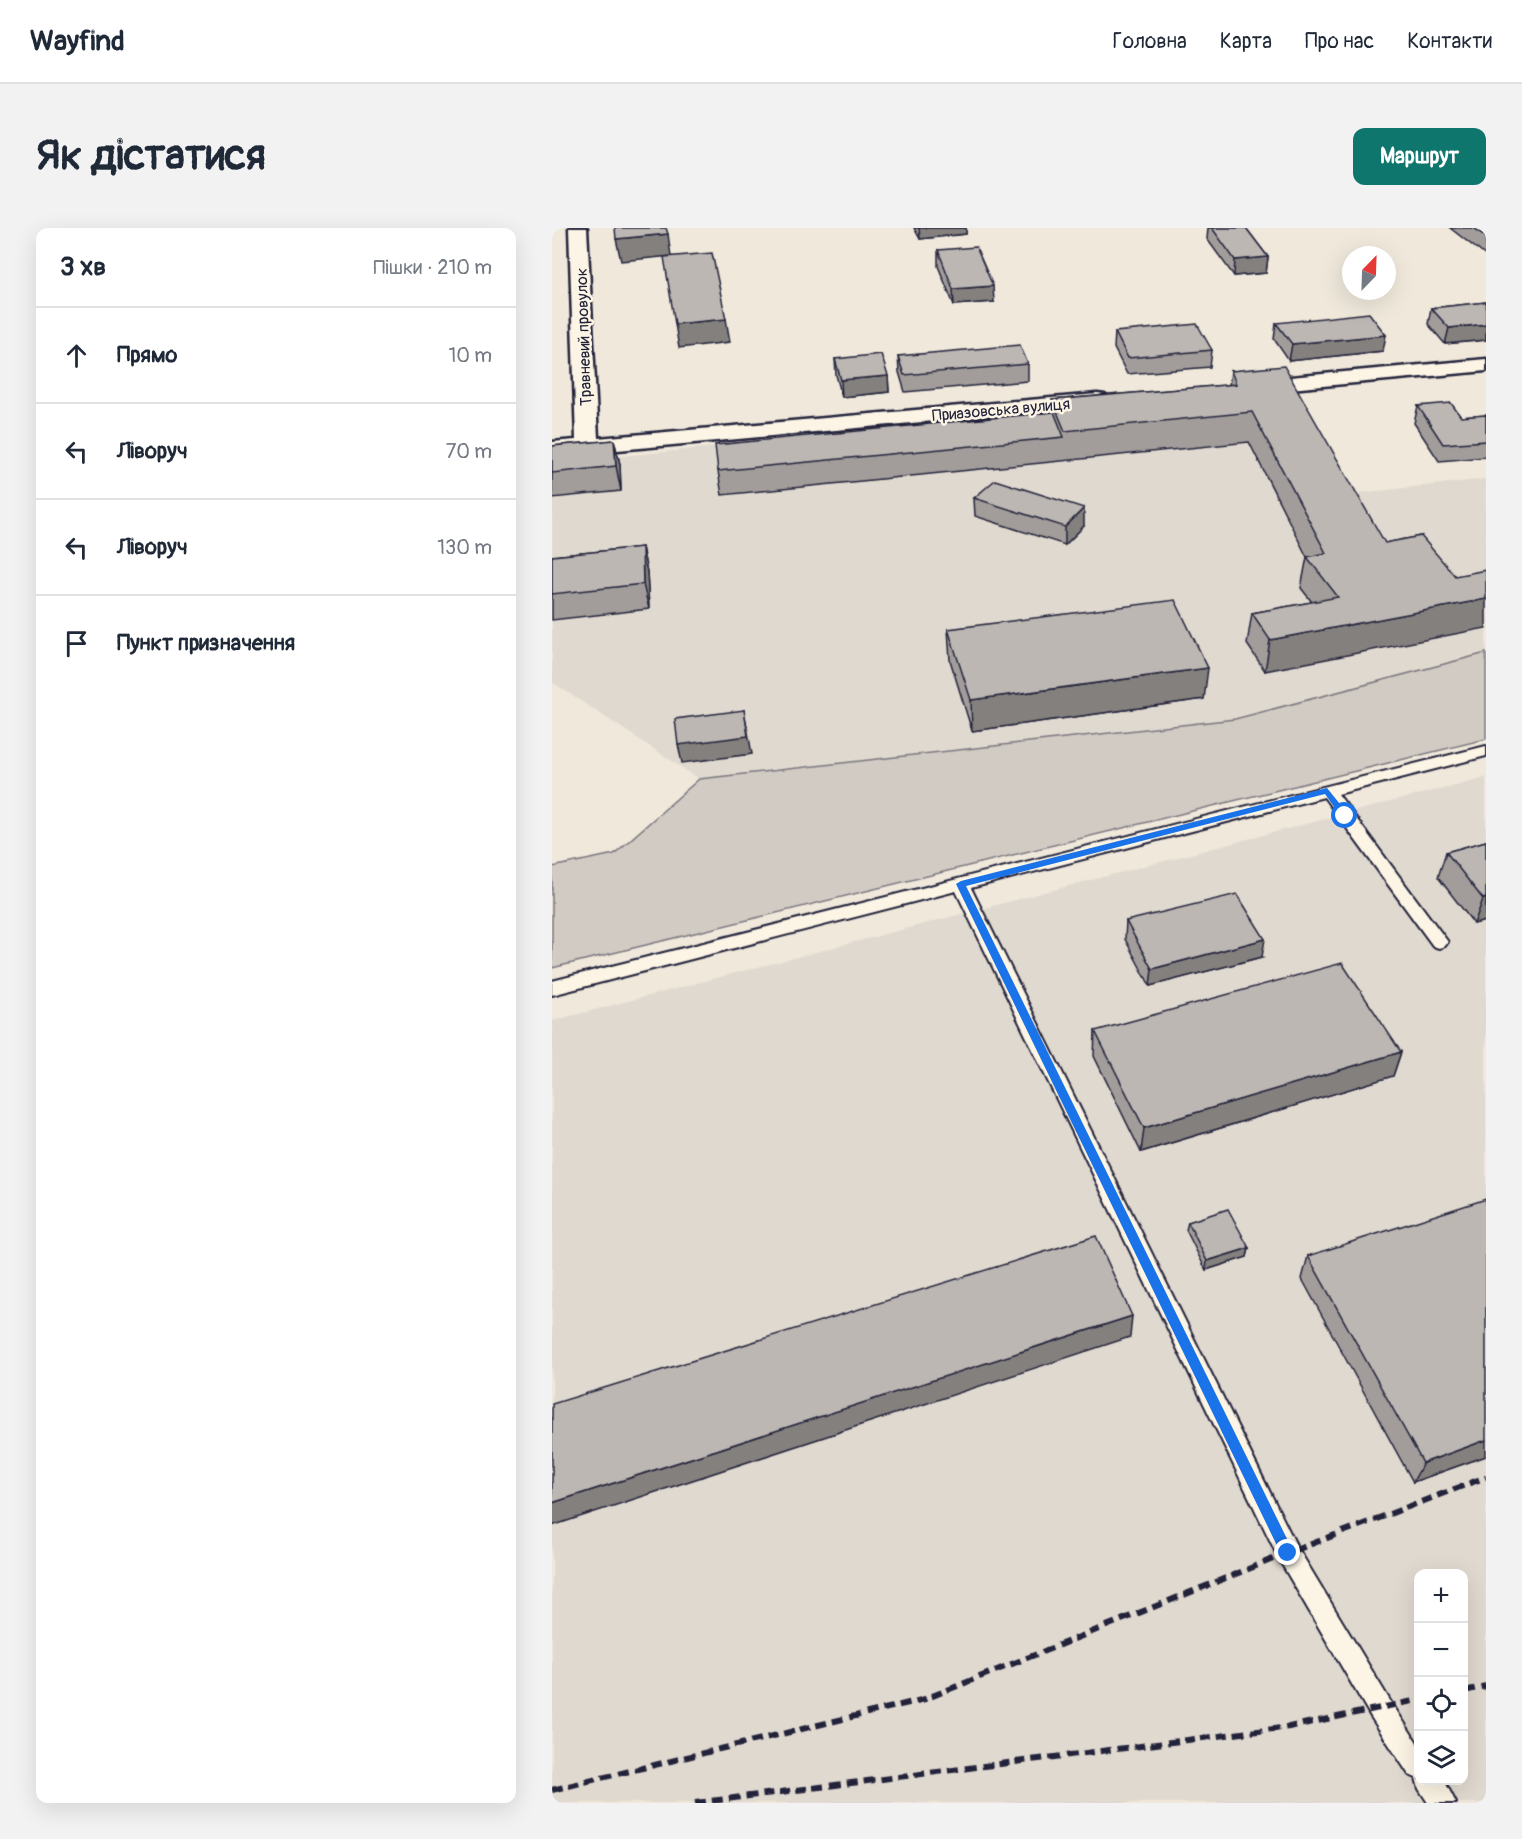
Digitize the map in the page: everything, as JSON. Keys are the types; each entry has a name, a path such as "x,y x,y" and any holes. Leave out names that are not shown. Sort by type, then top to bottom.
{"street":[{"name":"Травневий провулок","path":"579,228 587,446"},
{"path":"1226,388 1486,365"},
{"name":"Приазовська вулиця","path":"552,449 1119,398"}],"lane":[{"path":"552,988 1486,751"},
{"path":"1327,791 1439,942"},
{"path":"961,884 1288,1553 1380,1708 1414,1759"},
{"path":"1431,1785 1443,1803"}],"shaded area":[{"path":"1280,391 1341,495 1486,479 1486,653 1235,719 699,779 552,682 552,463"},
{"path":"1486,653 1486,739 552,968 552,867 614,854 699,779 1235,719"},
{"path":"1486,777 1486,1803 552,1803 552,1021"}],"building":[{"path":"615,228 666,228 668,234 616,239"},
{"path":"1212,228 1246,228 1268,257 1235,260"},
{"path":"1474,228 1486,228 1486,237"},
{"path":"976,247 993,286 953,289 938,250"},
{"path":"712,253 726,319 675,324 664,257"},
{"path":"1486,302 1486,324 1449,328 1431,308"},
{"path":"1369,313 1386,335 1292,344 1276,323"},
{"path":"1197,324 1212,350 1128,358 1115,332"},
{"path":"1020,345 1028,364 904,375 898,356"},
{"path":"881,354 888,376 841,380 835,359"},
{"path":"1284,366 1385,543 1421,536 1455,576 1486,570 1486,599 1270,640 1252,613 1338,597 1307,557 1326,553 1252,412 1065,431 1052,400 1236,384 1231,371"},
{"path":"1451,403 1461,417 1486,415 1486,441 1443,444 1418,406"},
{"path":"1054,412 1064,437 718,471 715,445"},
{"path":"614,440 616,466 552,473 552,446"},
{"path":"995,480 1084,508 1065,527 974,498"},
{"path":"642,547 643,584 552,594 552,556"},
{"path":"1175,600 1208,668 971,700 948,629"},
{"path":"744,710 748,736 678,745 675,719"},
{"path":"1486,841 1486,898 1483,899 1446,852"},
{"path":"1237,894 1265,939 1152,969 1126,921"},
{"path":"1342,963 1401,1052 1144,1128 1095,1031"},
{"path":"1486,1199 1486,1440 1423,1463 1308,1256"},
{"path":"1228,1209 1249,1248 1207,1261 1188,1222"},
{"path":"1096,1236 1132,1316 552,1503 552,1404"}],"railway":[{"path":"552,1790 925,1699 1288,1553 1486,1477"},
{"path":"1468,1690 1486,1686"},
{"path":"695,1803 1289,1727 1414,1701"}],"route":[{"path":"1288,1553 961,884 1327,791 1345,816"}]}
